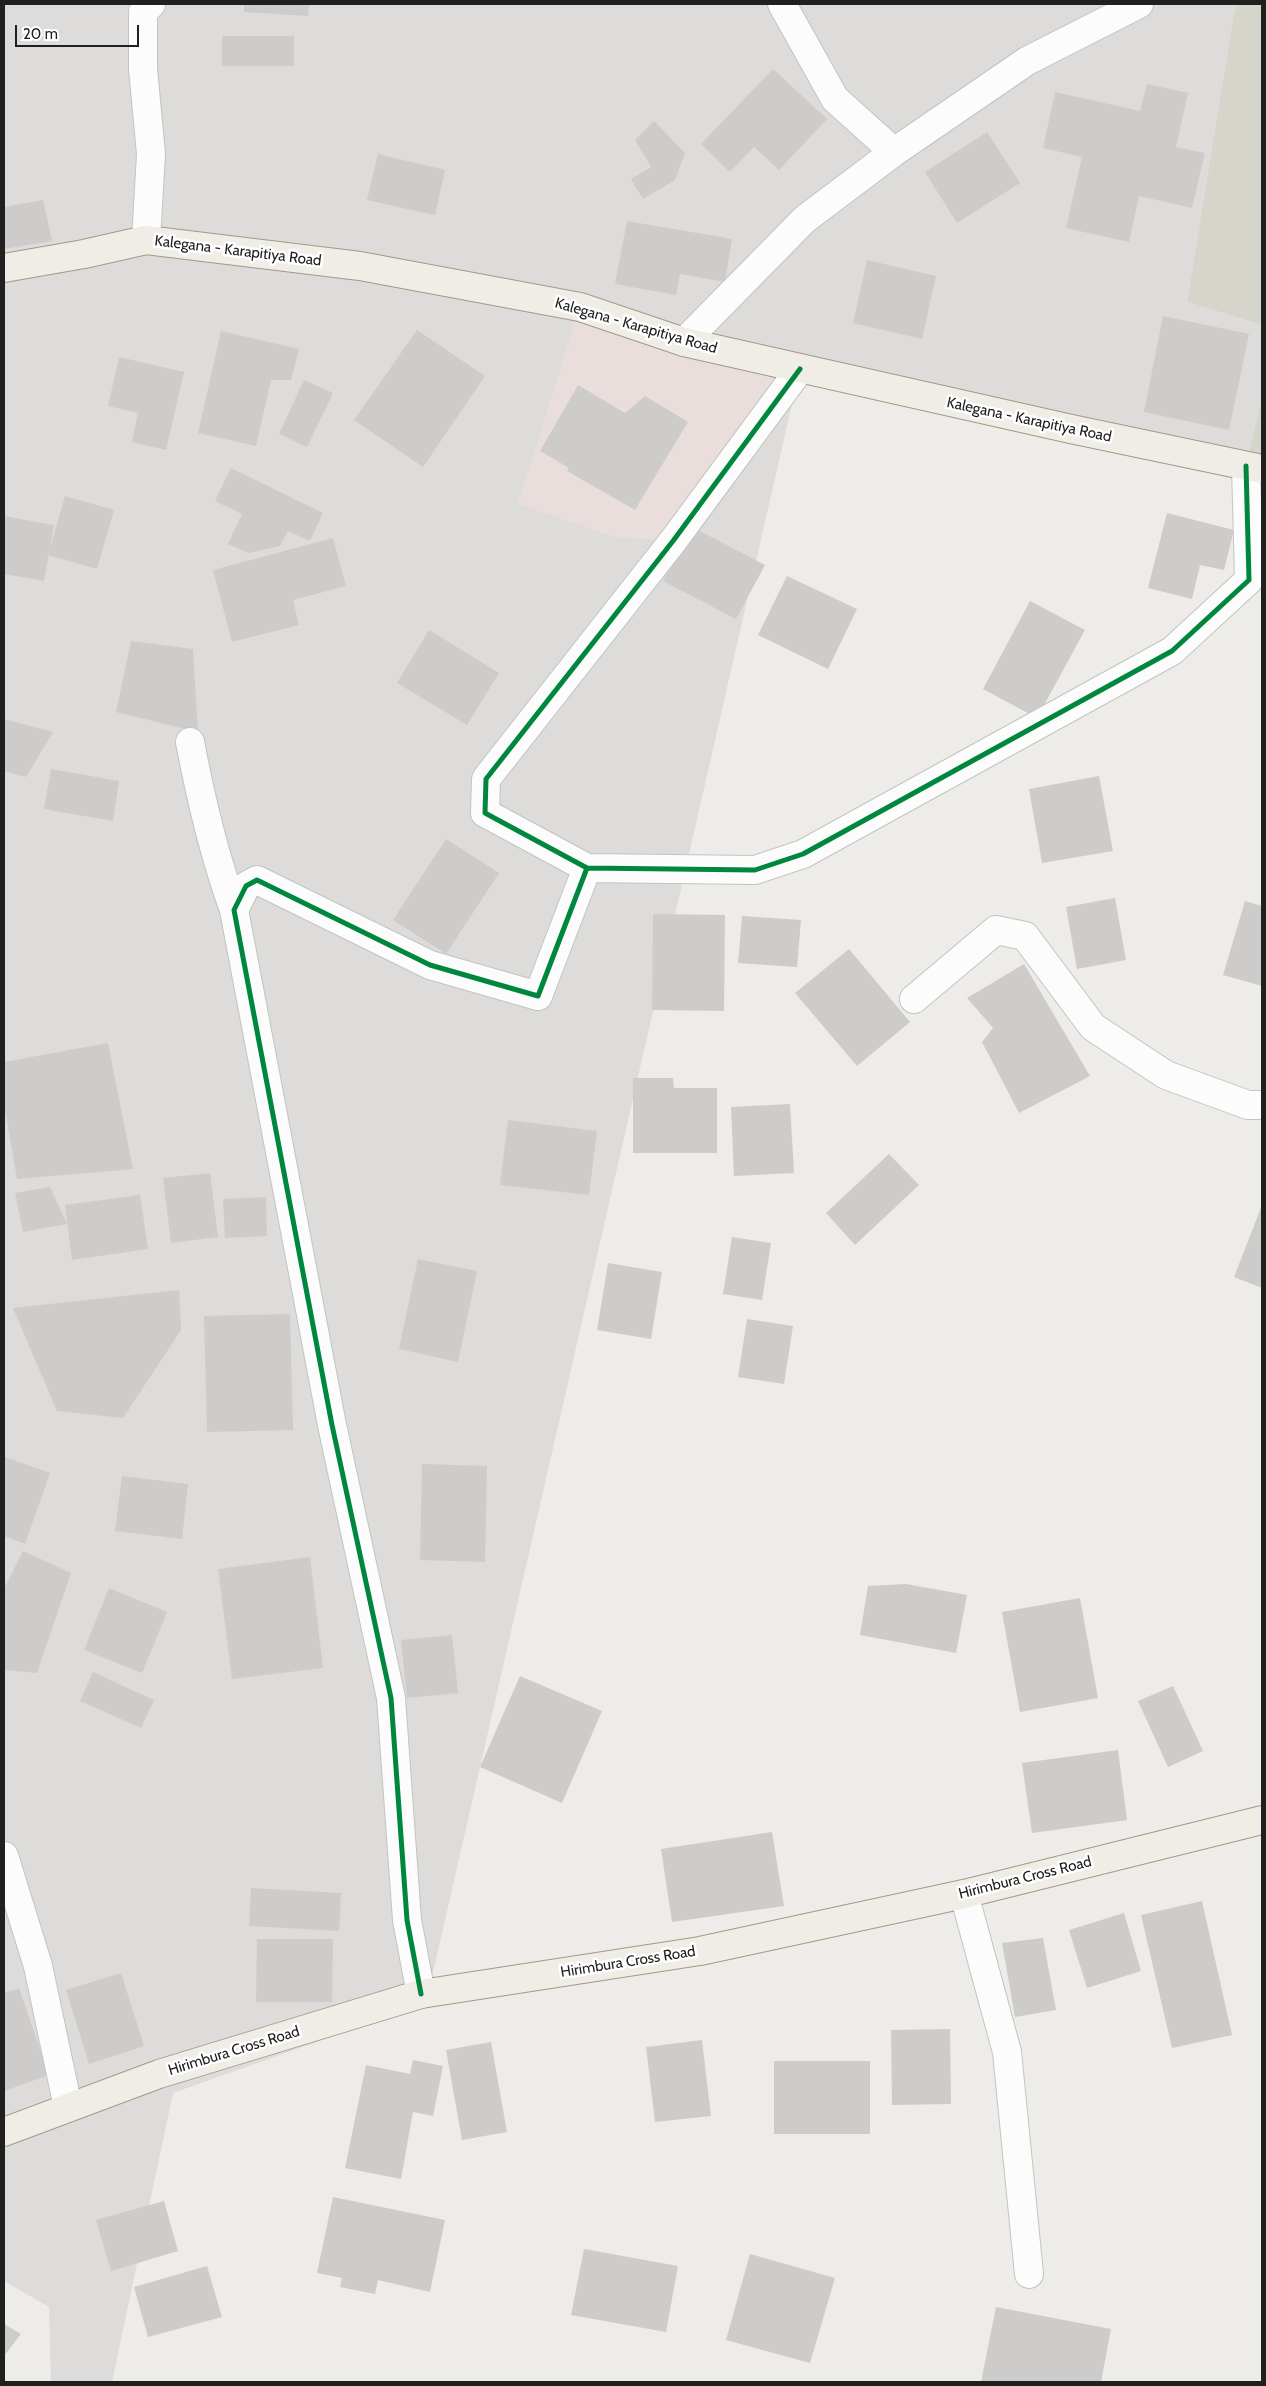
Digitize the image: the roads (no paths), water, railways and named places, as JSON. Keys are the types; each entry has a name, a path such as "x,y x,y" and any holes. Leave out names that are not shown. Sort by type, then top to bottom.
{"main road":[{"name":"Kalegana - Karapitiya Road","path":"4,268 84,254 146,240 360,266 580,306 684,342 1254,468"},
{"name":"Hirimbura Cross Road","path":"4,2132 159,2074 421,1994 700,1951 964,1894 1262,1820"}],"street":[{"path":"782,4 835,99 894,152"},
{"path":"684,342 805,219 894,152 1027,61 1139,4"},
{"path":"146,6 143,69 151,154 146,240"},
{"path":"800,369 673,542 486,779 485,813 587,868 755,870 803,854 1172,651 1249,580 1254,468"},
{"path":"190,742 204,814 219,869 234,910 332,1425 391,1698 407,1920 421,1994"},
{"path":"234,910 246,886 257,880 430,965 538,996 587,868"},
{"path":"914,999 996,930 1025,936 1093,1027 1166,1075 1248,1105 1262,1105"},
{"path":"4,1856 38,1966 68,2107"},
{"path":"964,1894 1007,2052 1028,2274"}]}
